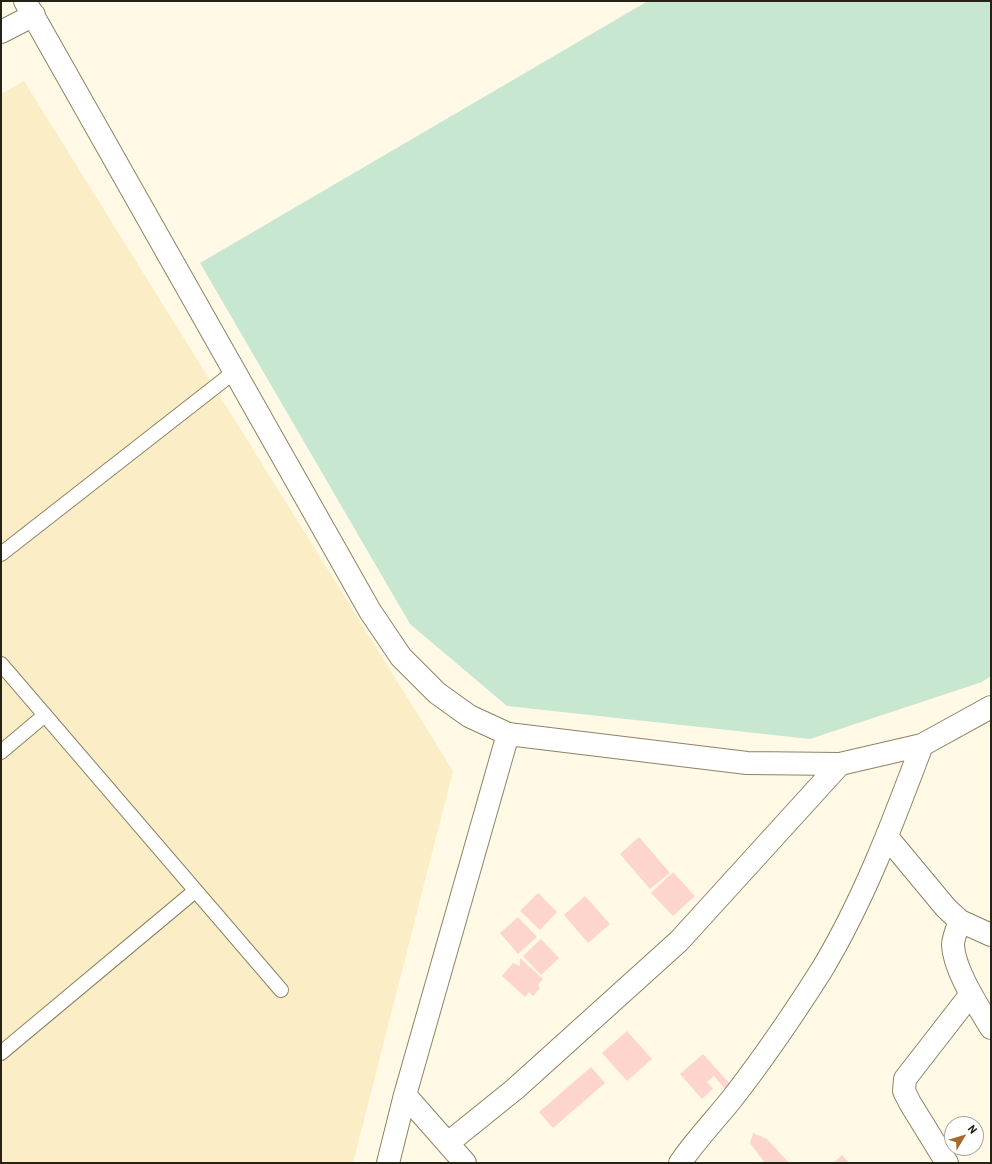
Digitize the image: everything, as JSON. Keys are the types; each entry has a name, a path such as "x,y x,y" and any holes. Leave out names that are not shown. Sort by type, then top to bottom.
{"street":[{"path":"1,32 30,8 370,611 400,657 437,693 469,716 508,734 747,763 840,764 922,745 991,707"},
{"path":"388,1163 405,1095 508,734"},
{"path":"680,1163 736,1093 773,1042 821,970 854,911 887,837 922,745"},
{"path":"448,1143 515,1089 679,941 840,764"},
{"path":"887,837 946,908 960,921 990,932"},
{"path":"960,921 953,943 954,956 971,994 991,1028"},
{"path":"947,1163 904,1091 905,1079 971,994"},
{"path":"405,1095 465,1163"}],"lane":[{"path":"1,554 234,372"},
{"path":"1,664 281,990"},
{"path":"1,752 45,715"},
{"path":"1,1054 195,890"}],"shaded area":[{"path":"24,81 453,771 353,1163 1,1163 1,94"}],"green space":[{"path":"648,1 991,1 991,676 982,682 810,739 507,706 410,624 200,263"}],"building":[{"path":"639,837 670,873 650,889 620,854"},
{"path":"673,872 695,896 673,916 651,893"},
{"path":"538,893 557,912 540,930 520,911"},
{"path":"585,896 610,924 588,943 564,915"},
{"path":"518,917 537,937 518,954 500,933"},
{"path":"541,939 559,958 541,975 523,956"},
{"path":"520,958 543,979 538,985 540,988 533,996 529,992 525,997 502,976 513,963 520,966"},
{"path":"627,1031 652,1059 627,1081 602,1053"},
{"path":"703,1054 730,1084 725,1089 714,1076 707,1082 713,1089 702,1099 680,1074"},
{"path":"591,1067 605,1083 553,1128 539,1112"},
{"path":"753,1133 767,1139 789,1163 765,1163 750,1143"},
{"path":"842,1155 849,1163 833,1163"}]}
